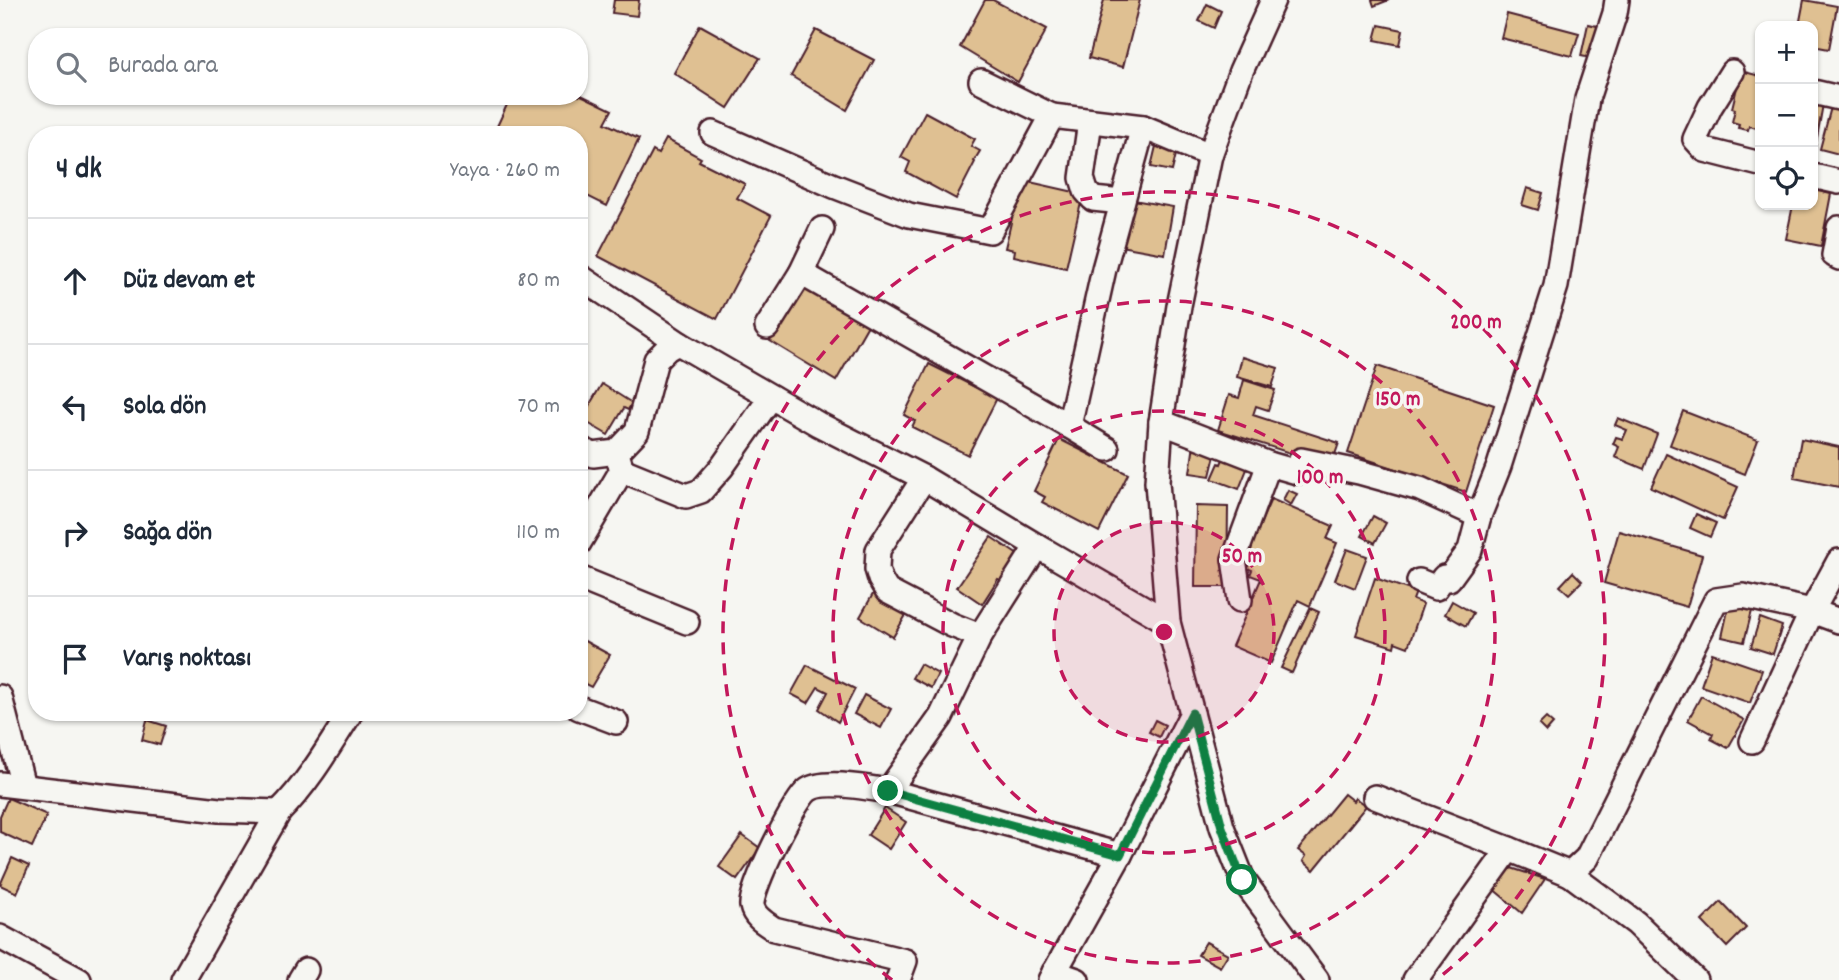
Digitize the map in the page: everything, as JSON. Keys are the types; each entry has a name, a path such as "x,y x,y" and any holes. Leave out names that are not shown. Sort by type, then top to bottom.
{"street":[{"path":"1272,0 1241,71 1210,155 1180,306 1161,422 1157,482 1168,622 1222,827 1242,880 1317,980"},
{"path":"1419,581 1436,588 1444,577 1449,579 1470,550 1479,516 1499,466 1556,286 1587,99 1617,0"},
{"path":"1732,72 1710,107 1695,139 1705,150 1755,163"},
{"path":"981,81 1052,116 1143,127 1210,155"},
{"path":"1818,93 1839,99"},
{"path":"713,133 834,187 909,215 990,231 1052,116"},
{"path":"1090,121 1082,178 1086,191 1093,199 1122,202"},
{"path":"1069,426 1104,269 1143,127"},
{"path":"1818,177 1839,181"},
{"path":"1839,228 1834,255 1839,258"},
{"path":"767,327 801,273 822,229"},
{"path":"801,273 1107,449"},
{"path":"588,282 681,344 818,424 924,478 1168,622"},
{"path":"588,524 636,431 656,360 667,349 681,344"},
{"path":"588,452 619,461 686,496 701,491 722,467 772,397"},
{"path":"1161,422 1269,464 1297,472 1301,460 1359,472 1420,489 1479,516"},
{"path":"1240,600 1234,559 1269,464"},
{"path":"924,478 878,550 877,569 880,579 887,591 952,625 980,636"},
{"path":"888,791 941,717 980,636 1037,546"},
{"path":"1752,741 1812,611 1839,561"},
{"path":"588,582 687,622"},
{"path":"1570,874 1587,858 1716,600 1743,596 1812,611 1839,621"},
{"path":"0,697 23,786"},
{"path":"588,711 616,722"},
{"path":"1077,980 1052,976 1120,855 1192,713"},
{"path":"183,980 279,812 317,765 345,721"},
{"path":"0,784 219,810 279,812"},
{"path":"898,980 905,961 774,929 757,917 752,905 753,894 768,858 806,791 818,785 850,785 888,791 1120,855"},
{"path":"1375,797 1570,874 1636,923 1695,980"},
{"path":"1415,980 1509,849"},
{"path":"0,937 79,980"}],"building":[{"path":"614,0 639,0 637,16 612,13"},
{"path":"985,0 993,0 1047,29 1018,82 960,47"},
{"path":"1104,0 1140,0 1123,67 1089,58"},
{"path":"1372,0 1389,0 1374,6"},
{"path":"1804,0 1837,6 1829,49 1818,47 1818,21 1800,21"},
{"path":"1207,4 1221,11 1214,28 1199,21"},
{"path":"1507,14 1579,33 1572,56 1501,38"},
{"path":"1588,24 1606,28 1600,60 1581,56"},
{"path":"700,25 760,58 728,108 674,73"},
{"path":"1379,25 1403,30 1400,45 1375,40"},
{"path":"816,30 874,60 847,110 791,76"},
{"path":"1741,71 1755,75 1755,128 1749,126 1748,130 1738,128 1739,124 1732,122 1735,109 1732,108"},
{"path":"588,98 612,110 605,123 639,139 607,206 588,196 588,126 497,126 507,105 588,105"},
{"path":"1818,103 1823,104 1818,132"},
{"path":"1831,107 1839,109 1839,154 1820,149"},
{"path":"925,112 975,139 971,146 980,151 956,199 906,172 910,162 901,157"},
{"path":"666,139 701,158 699,161 745,184 737,198 771,216 717,319 598,256 653,151 658,154"},
{"path":"1157,142 1178,146 1172,171 1151,167"},
{"path":"1021,180 1083,194 1066,268 1014,256 1015,250 1005,248"},
{"path":"1527,188 1543,193 1538,210 1522,205"},
{"path":"1818,191 1831,194 1821,246 1786,239 1792,210 1818,210"},
{"path":"1128,199 1173,207 1165,254 1120,246"},
{"path":"801,286 868,325 836,381 770,341"},
{"path":"1242,357 1278,368 1272,387 1237,377"},
{"path":"929,364 997,398 968,455 912,427 915,421 904,415"},
{"path":"1377,366 1494,405 1466,492 1348,453"},
{"path":"1244,380 1275,390 1268,410 1256,406 1253,415 1339,443 1331,466 1218,430 1229,395 1239,398"},
{"path":"602,384 632,403 628,410 624,408 608,435 588,423 588,407"},
{"path":"1683,411 1758,440 1745,474 1670,445"},
{"path":"1618,418 1657,434 1644,469 1615,457 1619,447 1613,444 1616,437 1623,439 1627,430 1615,425"},
{"path":"1059,439 1128,474 1099,532 1042,502 1045,497 1034,491"},
{"path":"1801,439 1839,447 1839,487 1794,478"},
{"path":"1194,444 1216,451 1210,476 1190,473"},
{"path":"1225,454 1249,464 1239,489 1212,479"},
{"path":"1666,454 1738,487 1723,520 1651,487"},
{"path":"1288,490 1297,494 1291,505 1283,500"},
{"path":"1271,499 1333,526 1327,539 1337,543 1310,606 1298,600 1271,663 1232,646 1261,579 1250,575 1252,570 1242,566"},
{"path":"1196,506 1228,507 1227,587 1195,587"},
{"path":"1696,514 1716,523 1710,537 1690,528"},
{"path":"1373,516 1386,523 1375,543 1362,536"},
{"path":"1619,531 1702,555 1687,607 1604,583"},
{"path":"991,537 1018,555 982,604 957,587"},
{"path":"1347,549 1367,556 1355,588 1335,580"},
{"path":"1573,572 1582,581 1569,594 1560,586"},
{"path":"1375,578 1416,592 1413,600 1423,604 1408,647 1395,642 1394,647 1356,635"},
{"path":"877,587 885,602 906,615 893,637 860,617"},
{"path":"1452,601 1473,613 1466,626 1445,614"},
{"path":"1730,601 1753,607 1744,642 1722,637"},
{"path":"1310,608 1319,612 1292,673 1281,668"},
{"path":"1760,618 1782,626 1773,654 1751,647"},
{"path":"588,643 610,655 591,687 588,686"},
{"path":"1712,653 1762,670 1750,703 1701,686"},
{"path":"920,664 938,674 931,688 912,678"},
{"path":"807,665 855,689 838,722 819,709 828,692 818,687 808,703 791,694"},
{"path":"864,695 891,709 881,728 854,714"},
{"path":"1701,696 1744,720 1728,748 1711,739 1713,734 1688,720"},
{"path":"1546,718 1553,724 1546,732 1539,725"},
{"path":"1155,720 1165,725 1159,737 1149,732"},
{"path":"147,721 166,726 160,745 142,740"},
{"path":"1344,794 1366,806 1314,870 1303,861 1306,856 1298,850"},
{"path":"8,798 47,815 32,847 0,832 0,816"},
{"path":"885,808 906,822 889,849 868,835"},
{"path":"742,835 760,848 737,880 719,867"},
{"path":"12,858 29,866 17,893 0,885"},
{"path":"1505,866 1545,879 1522,913 1492,888"},
{"path":"1721,902 1746,928 1727,947 1702,921"},
{"path":"1206,942 1228,954 1220,967 1198,955"}],"route":[{"path":"888,791 1120,855 1192,713 1222,827 1242,880"}]}
